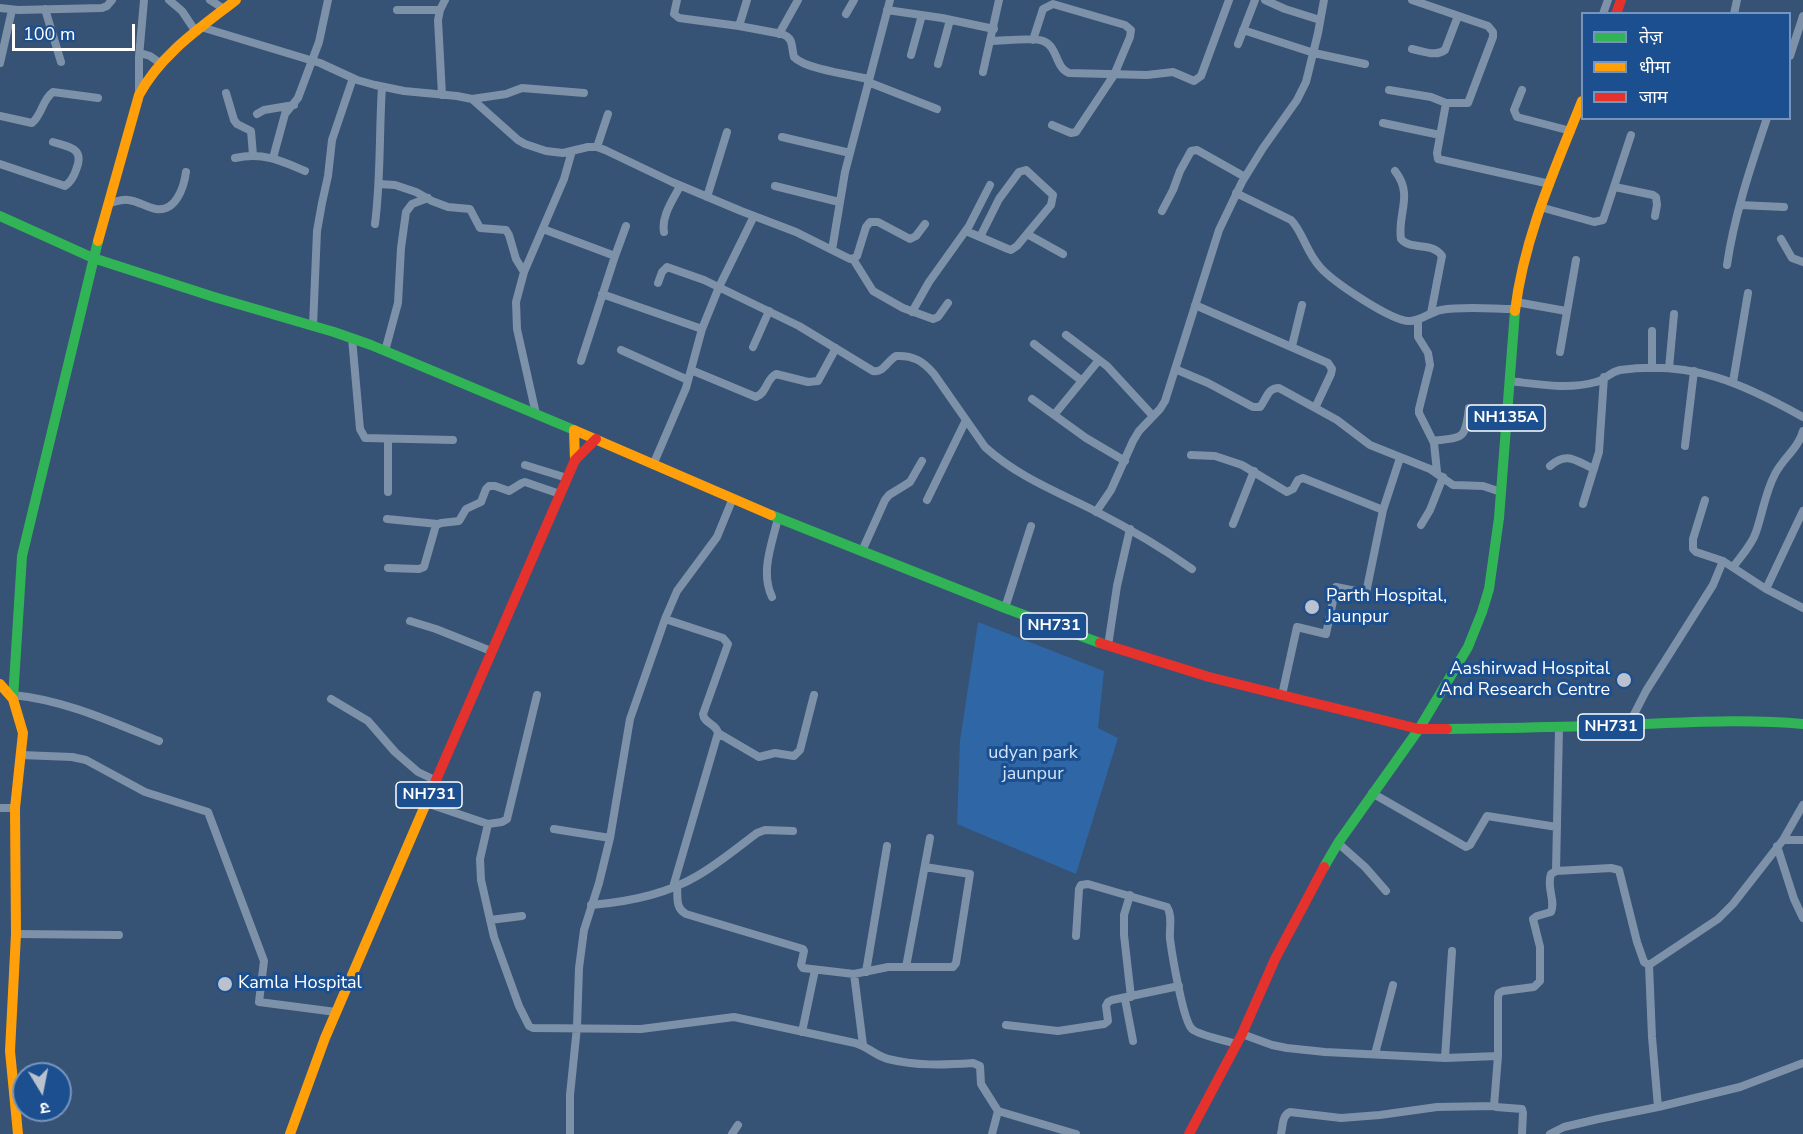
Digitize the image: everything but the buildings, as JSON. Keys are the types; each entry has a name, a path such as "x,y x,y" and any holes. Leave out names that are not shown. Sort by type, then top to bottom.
{"main road":[{"path":"9,696 22,556 93,258 139,95 148,78 172,50 236,0"},
{"name":"NH135A","path":"1419,729 1454,673 1474,634 1490,582 1501,492 1515,306 1522,268 1540,207 1581,104"},
{"path":"0,216 93,258 352,338 574,430"},
{"name":"NH731","path":"575,460 574,430 778,518 1005,608 1108,646 1209,677 1419,729 1559,728 1737,721 1803,724"},
{"name":"NH731","path":"290,1134 325,1038 567,478 575,460 596,439"},
{"path":"0,684 9,696 23,733 15,808 16,934 10,1051 18,1134"},
{"path":"1189,1134 1239,1039 1299,912 1338,843 1419,729"}],"street":[{"path":"0,63 20,0"},
{"path":"0,8 45,9 87,4 107,6 112,0"},
{"path":"139,95 144,0"},
{"path":"169,0 199,29 311,61 382,87 472,99 506,94 522,88 584,93"},
{"path":"210,0 224,9"},
{"path":"273,158 285,114 298,98 322,31 328,0"},
{"path":"442,95 438,20 445,0"},
{"path":"677,0 674,14 679,18 739,26 788,36 794,57 801,63 868,81 937,109"},
{"path":"739,26 747,0"},
{"path":"779,34 798,0"},
{"path":"846,14 854,0"},
{"path":"832,250 839,202 850,153 890,0"},
{"path":"983,72 999,0"},
{"path":"990,41 1045,41 1064,72 1114,75 1153,75 1173,72 1191,81 1197,80 1201,76 1229,0"},
{"path":"1238,44 1255,0"},
{"path":"1265,0 1320,20"},
{"path":"1096,512 1111,490 1139,431 1165,401 1219,230 1245,177 1297,100 1306,82 1324,0"},
{"path":"1389,90 1431,97 1446,103 1465,104 1470,101 1493,37 1493,32 1488,26 1412,0"},
{"path":"1032,40 1043,9 1053,4 1125,25 1131,30 1114,75 1076,132 1071,133 1052,125"},
{"path":"45,9 61,62"},
{"path":"397,10 440,10"},
{"path":"887,10 994,29"},
{"path":"911,55 922,15"},
{"path":"1412,49 1436,54 1443,52 1458,16"},
{"path":"1792,40 1803,16"},
{"path":"938,64 950,20"},
{"path":"1243,30 1314,53 1365,64"},
{"path":"140,53 160,63"},
{"path":"313,326 317,231 328,176 332,140 353,78"},
{"path":"375,224 379,184 382,87"},
{"path":"1522,90 1514,110 1517,117 1570,131"},
{"path":"0,116 32,123 37,118 47,97 53,92 98,98"},
{"path":"226,93 234,120 251,131 253,155"},
{"path":"472,99 525,144 555,153 597,147 680,186 796,232 853,259 873,291 928,319 936,319 948,303"},
{"path":"1446,103 1437,153 1438,159 1550,184"},
{"path":"256,114 264,110 294,105"},
{"path":"597,147 609,114"},
{"path":"1727,265 1740,205 1766,120"},
{"path":"1383,123 1440,135"},
{"path":"707,197 727,132"},
{"path":"1540,207 1600,222 1603,220 1632,135"},
{"path":"782,137 850,153"},
{"path":"0,164 65,186 69,184 76,170 79,155 72,148 53,142"},
{"path":"1162,211 1191,151 1197,150 1245,177"},
{"path":"536,414 517,329 516,302 524,272 564,179 572,151"},
{"path":"235,158 253,155 273,158 304,171"},
{"path":"966,231 980,237 1011,250 1017,246 1051,205 1053,198 1050,191 1026,170 1022,170 1015,175 999,199 980,237"},
{"path":"1395,171 1402,181 1405,195 1401,239 1405,243 1436,249 1442,256 1431,314"},
{"path":"109,203 130,200 155,208 164,208 179,195 186,172"},
{"path":"379,184 394,185 416,192 448,207 470,209 480,228 506,230 516,259 524,272"},
{"path":"912,312 925,289 966,231 990,185"},
{"path":"664,232 665,217 680,186"},
{"path":"775,186 839,202"},
{"path":"1615,187 1656,197 1655,216"},
{"path":"1236,193 1291,220 1320,268 1364,300 1396,318 1410,321 1444,310 1515,306 1566,311"},
{"path":"386,351 399,303 401,248 406,212 412,204 428,198"},
{"path":"1740,205 1784,207"},
{"path":"653,465 688,380 702,329 719,287 754,216"},
{"path":"853,259 857,256 866,227 870,222 878,222 910,238 916,237 925,224"},
{"path":"581,361 626,226"},
{"path":"543,229 615,256"},
{"path":"1027,234 1063,254"},
{"path":"1781,239 1792,258 1803,262"},
{"path":"1560,352 1576,260"},
{"path":"658,283 664,269 671,267 800,326 876,372 882,370 892,357 899,355 918,359 934,374 985,447 1011,468 1130,530 1192,569"},
{"path":"1733,382 1748,293"},
{"path":"602,294 702,329"},
{"path":"1195,305 1328,363 1332,369 1331,374 1315,408"},
{"path":"1292,346 1302,306"},
{"path":"753,347 769,311"},
{"path":"1669,368 1674,314"},
{"path":"1418,320 1418,337 1428,353 1430,365 1419,413 1433,441 1440,475 1430,510 1420,525"},
{"path":"1652,331 1652,368"},
{"path":"1066,335 1107,366 1154,416"},
{"path":"352,338 362,435 369,439 453,440"},
{"path":"1034,344 1082,381"},
{"path":"691,370 756,397 762,394 771,377 776,374 808,382 818,381 837,348"},
{"path":"621,350 688,380"},
{"path":"1054,415 1099,360"},
{"path":"1509,381 1572,385 1597,382 1609,373 1620,370 1669,368 1694,371 1733,382 1803,417"},
{"path":"1175,369 1253,407 1260,407 1269,392 1279,388 1337,420 1370,445 1440,475 1453,485 1483,486 1501,492"},
{"path":"1685,446 1694,371"},
{"path":"1583,504 1600,442 1604,377"},
{"path":"1032,399 1086,438 1125,460"},
{"path":"1433,441 1458,438 1464,434 1469,408"},
{"path":"927,500 966,420"},
{"path":"1733,567 1752,542 1763,502 1776,472 1795,449 1803,431"},
{"path":"388,440 388,492"},
{"path":"1191,455 1228,459 1254,471 1287,492 1303,478 1383,510"},
{"path":"1282,694 1297,627 1326,634 1336,587 1366,593 1383,510 1400,458"},
{"path":"1550,466 1559,458 1567,458 1594,469"},
{"path":"862,551 885,500 910,482 922,461"},
{"path":"525,465 567,478"},
{"path":"1233,524 1254,471"},
{"path":"387,519 438,524 459,521 466,510 481,502 489,486 509,491 525,482 560,494"},
{"path":"570,1134 570,1095 584,930 610,838 630,718 677,591 717,537 733,498"},
{"path":"1704,500 1693,540 1693,549 1723,561 1766,589 1803,608"},
{"path":"1766,589 1803,512"},
{"path":"772,597 766,582 766,565 778,518"},
{"path":"388,568 418,569 424,567 434,527 438,524"},
{"path":"1005,608 1032,526"},
{"path":"1108,646 1119,576 1130,530"},
{"path":"1628,726 1646,691 1713,585 1723,561"},
{"path":"665,619 727,641 728,646 716,673 703,714 706,722 715,727 718,733 759,757 775,753 794,756 800,750 814,695"},
{"path":"410,621 491,651"},
{"path":"426,803 488,824 507,819 537,695"},
{"path":"9,696 36,697 71,707 159,741"},
{"path":"331,699 368,721 395,752 418,772 435,780"},
{"path":"1556,871 1559,728"},
{"path":"718,733 675,886 681,911 802,949 804,951 802,968 854,974 888,967 953,968 956,963 970,874 925,867"},
{"path":"21,755 72,757 86,760 145,792 208,812 264,961 259,1002 336,1012"},
{"path":"1372,793 1466,847 1470,845 1487,816 1557,827"},
{"path":"1649,965 1718,919 1733,904 1780,843 1803,805"},
{"path":"0,808 15,808"},
{"path":"488,824 479,870 494,937 515,996 529,1026 533,1028 641,1029 734,1017 863,1045 887,1059 927,1065 977,1064 980,1066 981,1084 998,1111 1077,1134"},
{"path":"554,829 610,838"},
{"path":"591,905 636,900 675,886 699,875 765,830 793,831"},
{"path":"906,967 930,838"},
{"path":"1780,843 1803,840"},
{"path":"1338,843 1365,867 1386,891"},
{"path":"1780,843 1794,899 1803,918"},
{"path":"866,972 887,846"},
{"path":"1494,1106 1499,993 1534,987 1540,981 1540,947 1533,919 1551,912 1553,908 1549,885 1551,874 1556,871 1611,868 1618,870 1637,942 1644,962 1649,965"},
{"path":"1076,936 1081,885 1088,884 1163,904 1170,910 1170,936 1179,986 1192,1029 1287,1048 1445,1058 1498,1056"},
{"path":"1130,896 1124,915 1124,935 1133,1041"},
{"path":"490,920 522,916"},
{"path":"16,934 119,935"},
{"path":"1445,1058 1452,951"},
{"path":"1649,965 1658,1107"},
{"path":"802,1032 815,970"},
{"path":"854,974 863,1045"},
{"path":"1376,1054 1393,985"},
{"path":"1006,1025 1058,1031 1104,1024 1108,1021 1106,1006 1108,1002 1179,986"},
{"path":"1550,1134 1587,1122 1740,1087 1803,1063"},
{"path":"1281,1134 1285,1114 1290,1112 1341,1118 1437,1107 1494,1106 1522,1109 1522,1134"},
{"path":"992,1134 998,1111"},
{"path":"732,1134 738,1125"}],"green space":[{"name":"udyan park jaunpur","path":"978,622 1104,671 1098,728 1118,738 1076,874 957,824 960,741"}],"traffic: fast":[{"path":"0,216 93,258 371,345 574,430"},
{"path":"13,699 22,556 98,241"},
{"path":"1419,729 1468,647 1489,589 1499,518 1515,311"},
{"path":"771,515 1005,608 1100,643"},
{"path":"1447,729 1724,721 1803,724"},
{"path":"1324,867 1338,843 1419,729"}],"traffic: slow":[{"path":"98,241 139,95 148,80 170,54 236,0"},
{"path":"1515,311 1519,284 1533,230 1581,103"},
{"path":"575,460 574,430 771,515"},
{"path":"0,684 13,699 23,733 15,808 16,934 10,1051 18,1134"},
{"path":"290,1134 325,1038 430,794"}],"traffic: jam":[{"path":"1617,12 1621,0"},
{"path":"430,794 575,460 596,439"},
{"path":"1100,643 1209,677 1419,729 1447,729"},
{"path":"1189,1134 1242,1034 1275,959 1324,867"}],"place":[{"name":"Parth Hospital, Jaunpur","path":"1312,607"},
{"name":"Aashirwad Hospital And Research Centre","path":"1624,680"},
{"name":"Kamla Hospital","path":"225,984"}]}
